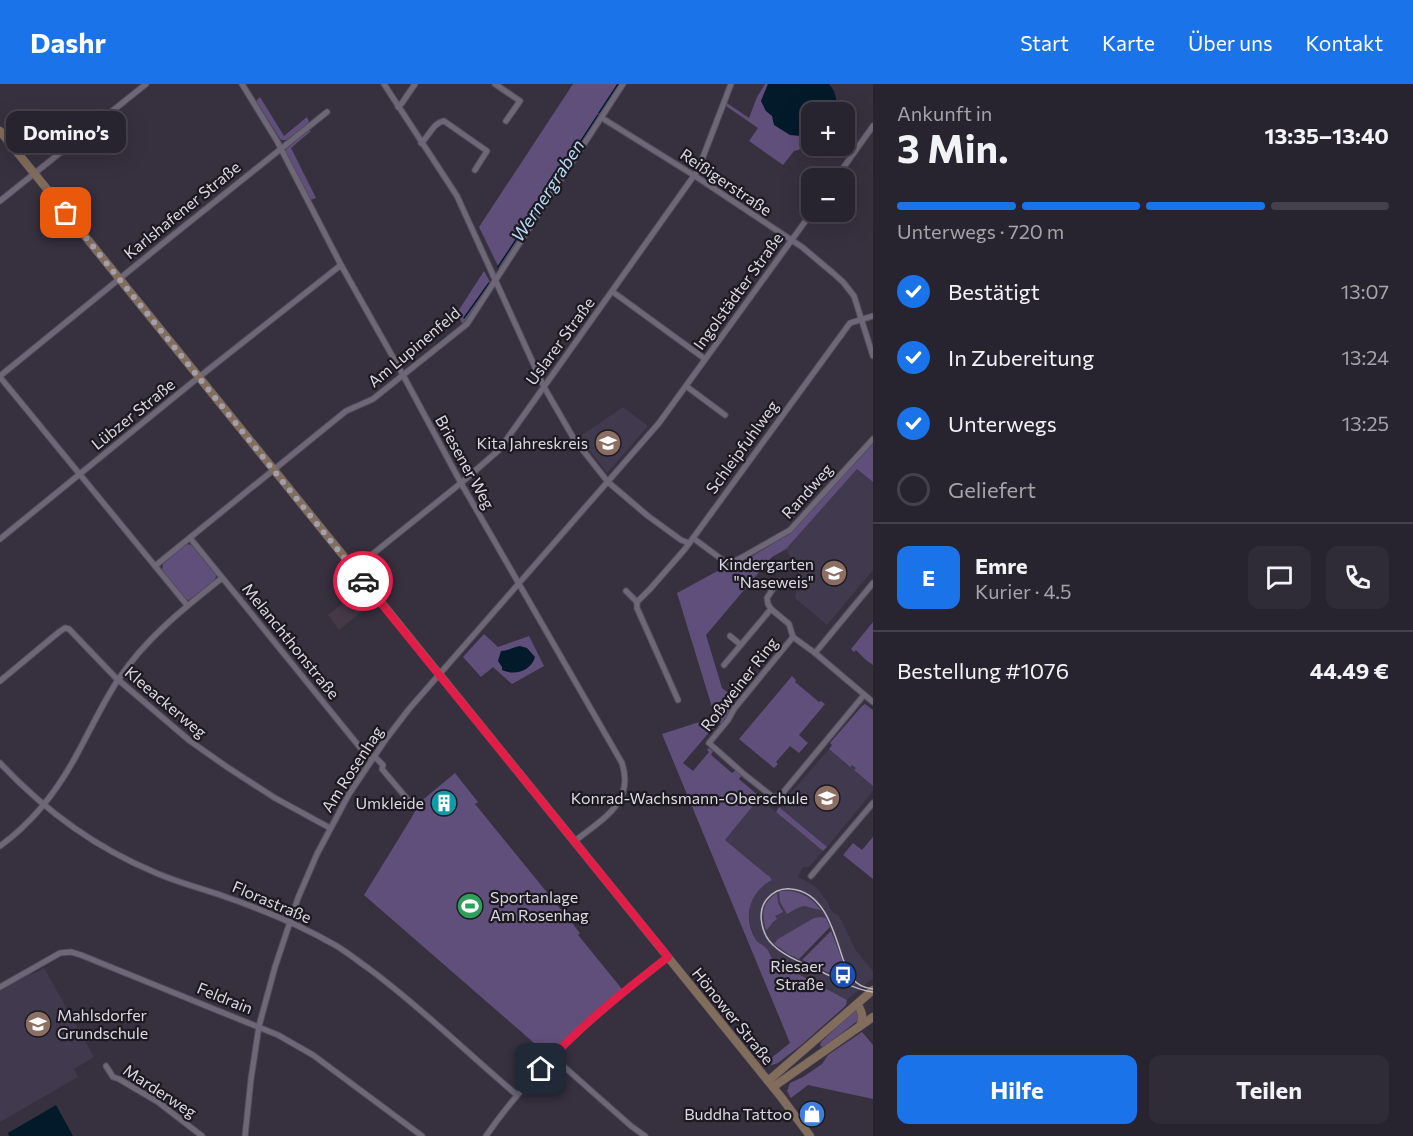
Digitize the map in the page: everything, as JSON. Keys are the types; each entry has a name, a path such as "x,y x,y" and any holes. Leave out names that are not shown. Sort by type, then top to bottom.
{"main road":[{"name":"Hönower Straße","path":"0,131 575,841 810,1136"},
{"path":"770,1084 815,1040 873,990"},
{"path":"857,1004 862,1014 860,1026"},
{"path":"770,1084 873,1017"},
{"path":"815,1040 816,1051 824,1051"}],"street":[{"path":"0,201 146,84"},
{"name":"Briesener Weg","path":"242,84 277,141 341,265 518,585 622,763 625,787 618,803 575,841"},
{"name":"Randweg","path":"384,84 457,196 544,387 574,439 608,482 681,540 691,541 730,563 741,558 790,530 873,439"},
{"path":"398,107 415,84"},
{"path":"495,84 520,100 506,121"},
{"name":"Am Lupinenfeld","path":"155,566 346,411 372,399 467,324 623,84"},
{"name":"Uslarer Straße","path":"354,569 499,450 695,176 711,140 730,84"},
{"name":"Karlshafener Straße","path":"0,377 327,112"},
{"name":"Reißigerstraße","path":"602,118 695,176 801,247 833,273 854,296 873,356"},
{"path":"421,142 426,139 436,124 444,121 488,151 475,170"},
{"path":"843,168 873,126"},
{"name":"Ingolstädter Straße","path":"608,482 659,423 805,222"},
{"name":"Lübzer Straße","path":"0,539 341,265"},
{"path":"613,292 705,359"},
{"name":"Schleipfuhlweg","path":"637,602 691,541 850,323 873,316"},
{"path":"0,377 187,605"},
{"path":"686,386 725,415"},
{"name":"Am Rosenhag","path":"246,1136 259,1026 275,967 289,922 311,866 330,828 349,794 409,709 608,482"},
{"name":"Melanchthonstraße","path":"190,538 372,760 383,765 382,769 414,807"},
{"path":"0,846 44,805 75,758 119,679 145,646 187,605 222,578"},
{"name":"Roßweiner Ring","path":"778,581 767,598 768,604 789,624 793,637 709,743 773,797 781,795 864,695"},
{"path":"814,653 873,583"},
{"path":"626,591 637,602 637,608 678,700"},
{"name":"Roßweiner Ring","path":"724,665 771,609"},
{"name":"Kleeackerweg","path":"0,681 65,628 69,629 119,679 190,741 274,798 330,828"},
{"name":"Roßweiner Ring","path":"730,636 741,645"},
{"path":"793,637 873,702"},
{"name":"Florastraße","path":"0,763 44,805 80,833 139,866 265,911 335,945 384,979 517,1095"},
{"path":"811,876 873,803"},
{"name":"Feldrain","path":"0,987 60,953 71,952 278,1035 313,1055 422,1136"},
{"path":"486,1136 517,1095 552,1056 592,1019 668,957"},
{"path":"552,1056 645,1136"},
{"name":"Marderweg","path":"106,1066 113,1077 119,1078 158,1102 202,1136"},
{"path":"239,1136 246,1136"}],"shaded area":[{"path":"573,84 621,84 500,270 479,227"},
{"path":"765,84 768,84 761,101 766,111 801,133 801,149 794,151 783,165 749,141 758,128 726,106 727,103 749,118"},
{"path":"260,97 284,136 307,117 310,124 286,140 281,140 256,101"},
{"path":"309,130 311,131 291,148 316,198 310,200 285,151"},
{"path":"484,271 491,284 464,324 457,313"},
{"name":"Kita Jahreskreis","path":"623,407 648,426 607,473 579,437"},
{"path":"873,443 873,482 857,469 786,549 772,557 706,635 722,688 732,696 730,698 734,703 722,724 718,722 683,763 693,771 709,752 707,750 709,748 713,751 711,755 732,773 736,770 742,775 739,779 760,797 725,840 772,880 764,885 753,898 749,915 752,932 774,961 847,1000 842,1009 800,1046 772,1065 765,1063 790,1043 662,734 715,717 677,593 725,567 736,566 789,534"},
{"path":"857,469 873,482 873,570 827,625 795,598 799,574 786,549"},
{"path":"186,544 193,545 216,575 215,580 189,600 185,599 162,570 163,564"},
{"path":"360,590 371,604 339,630 328,615"},
{"path":"873,622 873,665 856,650 854,652 851,649"},
{"path":"484,634 498,647 529,636 544,666 512,684 493,667 481,677 463,657"},
{"path":"792,676 795,682 819,702 825,704 799,735 808,743 799,753 790,746 776,762 778,764 774,768 739,739"},
{"path":"865,704 873,710 873,786 854,770 856,768 852,765 850,767 829,749 832,745 830,743"},
{"name":"Konrad-Wachsmann-Oberschule","path":"829,749 849,767 852,765 856,768 854,770 873,786 873,791 827,847 779,807"},
{"name":"Sportanlage Am Rosenhag","path":"455,773 478,802 475,804 580,933 578,935 622,989 659,960 585,1021 549,1056 364,895 419,803"},
{"path":"759,798 823,851 809,867 803,867 798,877 815,886 827,901 832,912 838,915 855,949 873,971 873,978 847,1000 774,961 767,949 757,942 750,925 749,915 754,895 772,880 725,840","holes":["826,918 843,964 854,985 788,954 774,944 778,939"]},
{"path":"779,807 827,847 823,851 776,812"},
{"path":"873,837 873,879 843,855 853,843 862,850"},
{"path":"793,891 804,895 821,910 802,907 787,914 780,902 779,892"},
{"path":"777,893 778,903 783,912 775,916 777,919 766,931 765,905"},
{"path":"814,918 826,918 830,927 799,959 774,944 778,939"},
{"path":"831,931 848,975 854,985 802,960"},
{"name":"Mahlsdorfer Grundschule","path":"44,968 94,1057 74,1069 78,1077 0,1122 0,990"},
{"path":"855,1010 858,1010 859,1019 824,1047 820,1046 821,1042"},
{"path":"862,1032 873,1045 873,1099 808,1085 791,1098 787,1091 790,1083 822,1064 828,1055"}],"water":[{"path":"768,84 829,84 836,98 836,102 801,102 801,136 790,135 774,125 772,116 766,111 761,101"},
{"path":"520,646 527,648 535,657 530,666 517,672 502,670 498,661 501,651"},
{"path":"56,1105 73,1136 9,1136 8,1133"}],"waterway":[{"name":"Wernergraben","path":"599,113 618,84"},
{"name":"Wernergraben","path":"498,267 598,115"},
{"name":"Wernergraben","path":"464,318 489,283"},
{"name":"Wernergraben","path":"437,344 446,337"}],"tram line":[{"path":"873,989 859,985 851,977 832,926 820,906 812,898 803,892 788,889 778,891 767,899 761,917 763,929 773,945 785,954 849,985 873,992"}],"way so far":[{"path":"66,213 363,581"}],"place":[{"name":"Domino’s","path":"66,213"},
{"name":"Kita Jahreskreis","path":"608,443"},
{"name":"Kindergarten \"Naseweis\"","path":"834,573"},
{"name":"Konrad-Wachsmann-Oberschule","path":"827,798"},
{"name":"Umkleide","path":"444,803"},
{"name":"Sportanlage Am Rosenhag","path":"470,906"},
{"name":"Riesaer Straße","path":"843,975"},
{"name":"Mahlsdorfer Grundschule","path":"38,1024"},
{"name":"Buddha Tattoo","path":"812,1114"}],"route":[{"path":"363,581 668,957 592,1019 541,1069"}]}
